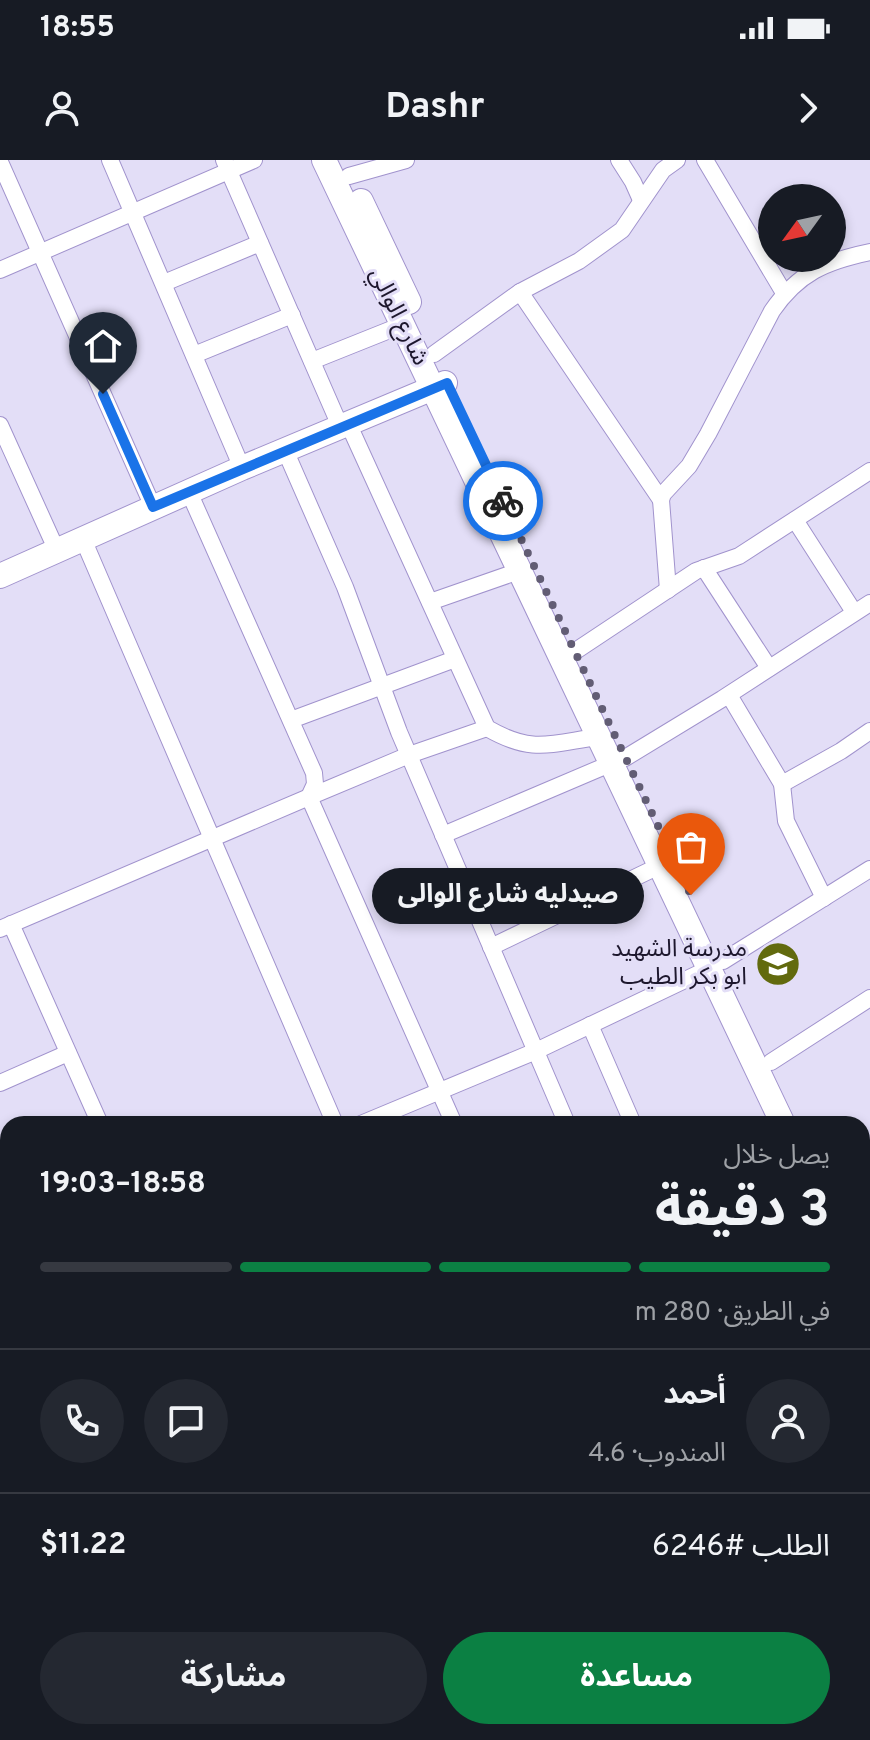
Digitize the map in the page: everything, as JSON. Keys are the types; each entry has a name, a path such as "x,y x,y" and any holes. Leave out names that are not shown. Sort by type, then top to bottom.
{"street":[{"path":"110,160 242,468"},
{"path":"0,270 133,212 226,165 254,160"},
{"name":"شارع الوالي","path":"324,160 402,325 440,386 574,652 659,866 771,1062 795,1116"},
{"path":"346,168 406,160"},
{"path":"619,160 641,200"},
{"path":"434,354 520,292 579,261 622,230 663,170 677,160"},
{"path":"705,160 784,293"},
{"path":"0,162 153,507"},
{"path":"226,165 312,361 430,602 487,728 525,746 597,737"},
{"name":"شارع الوالي","path":"346,168 434,354 440,386 519,571 597,737 618,761 715,965 780,1116"},
{"path":"164,283 260,243"},
{"path":"668,590 663,494 689,466 772,311 784,293 826,262 870,252"},
{"path":"520,292 661,500"},
{"path":"194,355 292,315"},
{"path":"312,361 402,325"},
{"path":"0,576 242,468 440,386"},
{"path":"0,425 57,551"},
{"path":"285,450 345,587 409,755 564,1116"},
{"path":"574,652 704,568 739,556 870,471"},
{"path":"189,492 314,773 315,784 309,797 450,1116"},
{"path":"795,520 854,612"},
{"path":"83,539 332,1116"},
{"path":"704,568 769,668"},
{"path":"430,602 519,571"},
{"path":"443,835 618,761 729,695 870,603"},
{"path":"291,720 455,659"},
{"path":"729,695 782,784 786,821 824,898"},
{"path":"96,1116 6,926 409,755 487,728"},
{"path":"782,784 870,731"},
{"path":"491,947 659,866"},
{"path":"381,1116 536,1051 715,965 870,869"},
{"path":"771,1062 868,1003"},
{"path":"590,1025 630,1116"},
{"path":"0,1083 68,1053"}],"way so far":[{"path":"503,501 691,895"}],"place":[{"name":"صيدليه شارع الوالى","path":"691,895"},
{"name":"مدرسة الشهيد ابو بكر الطيب","path":"778,964"}],"route":[{"path":"103,394 153,507 447,383 503,501"}]}
